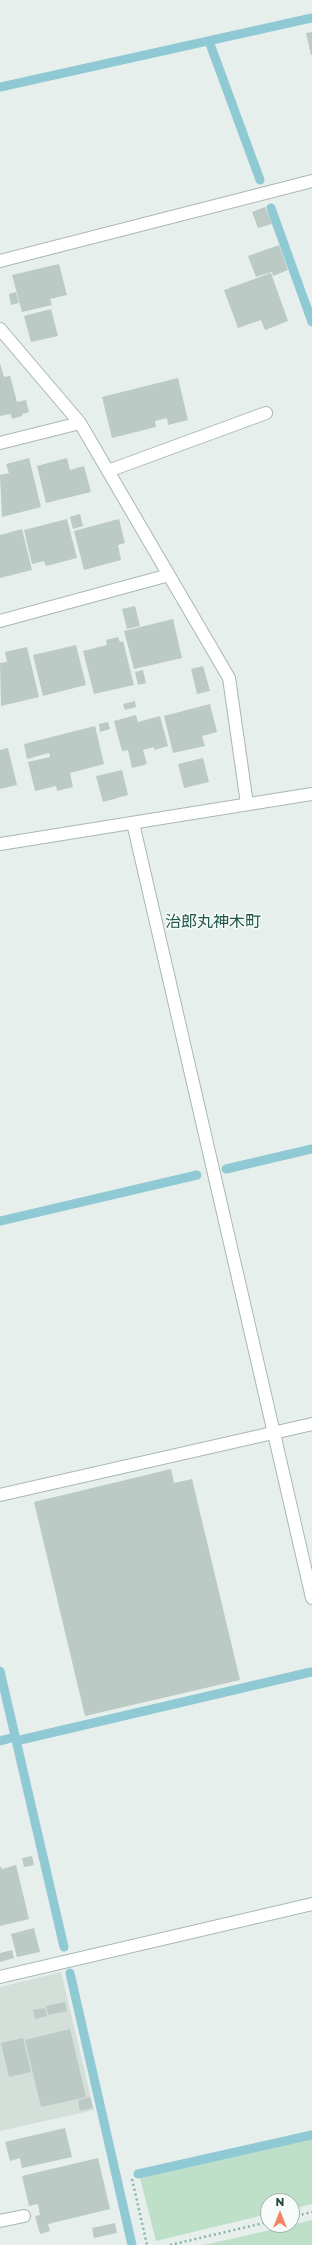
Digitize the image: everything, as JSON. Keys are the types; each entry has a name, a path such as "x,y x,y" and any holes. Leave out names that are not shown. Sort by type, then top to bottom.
{"street":[{"path":"0,261 312,181"},
{"path":"0,329 80,423 229,678 247,804"},
{"path":"108,471 266,413"},
{"path":"0,443 80,423"},
{"path":"0,621 169,575"},
{"path":"0,844 312,794"},
{"path":"133,823 312,1598"},
{"path":"0,1495 312,1424"},
{"path":"0,1977 312,1904"},
{"path":"0,2221 24,2216"}],"path":[{"path":"132,2179 147,2245"},
{"path":"300,2215 312,2212"},
{"path":"170,2245 260,2224"}],"shaded area":[{"path":"61,1972 94,2110 0,2131 0,1987"}],"green space":[{"path":"312,2139 312,2204 300,2207 300,2193 260,2193 260,2216 156,2241 140,2178"},
{"path":"312,2220 312,2245 204,2245 260,2232 300,2233 300,2223"}],"building":[{"path":"312,32 312,55 311,55 306,33"},
{"path":"265,207 272,224 258,228 252,212"},
{"path":"279,245 288,270 273,276 272,272 256,277 248,256"},
{"path":"59,264 67,295 50,299 52,305 22,312 12,275"},
{"path":"271,273 288,321 265,330 261,320 238,328 224,290"},
{"path":"16,292 19,303 11,305 9,294"},
{"path":"51,309 58,336 31,342 24,316"},
{"path":"0,363 4,377 10,376 17,402 26,400 29,412 22,414 22,416 12,419 11,414 0,416"},
{"path":"178,378 188,420 168,425 167,418 155,421 156,427 112,438 102,397"},
{"path":"29,458 41,507 2,517 0,475 9,473 6,464"},
{"path":"67,458 70,470 84,466 91,492 46,503 37,466"},
{"path":"80,514 83,526 73,529 70,517"},
{"path":"67,519 77,558 46,566 44,561 32,564 24,530"},
{"path":"119,519 125,543 118,545 121,560 84,570 74,531"},
{"path":"22,529 32,570 0,578 0,535"},
{"path":"135,606 140,626 127,629 122,609"},
{"path":"173,619 182,658 134,669 124,631"},
{"path":"118,637 120,642 123,641 134,685 94,694 83,651 107,645 106,640"},
{"path":"76,645 86,685 43,696 33,655"},
{"path":"27,647 39,697 1,706 0,663 7,662 5,652"},
{"path":"203,666 210,691 197,694 191,669"},
{"path":"143,670 146,683 138,685 135,672"},
{"path":"135,701 136,707 125,710 123,704"},
{"path":"210,704 217,732 202,736 205,746 173,753 164,716"},
{"path":"136,715 138,722 160,716 168,746 154,750 154,747 143,750 147,764 132,768 128,750 122,751 114,721"},
{"path":"108,722 110,729 100,732 99,724"},
{"path":"95,726 104,764 70,773 73,787 57,791 56,786 35,791 28,762 50,757 49,753 27,759 24,744"},
{"path":"8,748 17,785 0,789 0,750"},
{"path":"203,758 209,782 184,788 178,764"},
{"path":"122,770 128,795 103,802 96,776"},
{"path":"171,1469 174,1483 192,1479 240,1680 85,1716 34,1502"},
{"path":"32,1856 34,1865 24,1867 22,1858"},
{"path":"16,1865 29,1919 0,1926 0,1866 2,1869"},
{"path":"34,1928 40,1952 17,1957 11,1934"},
{"path":"12,1950 14,1958 0,1962 0,1953"},
{"path":"65,2002 67,2011 48,2015 46,2006"},
{"path":"45,2008 47,2016 35,2019 33,2010"},
{"path":"70,2029 86,2097 41,2107 25,2040"},
{"path":"23,2038 31,2072 9,2077 1,2043"},
{"path":"90,2097 93,2108 80,2111 78,2100"},
{"path":"65,2128 72,2157 22,2168 20,2158 10,2161 5,2142"},
{"path":"98,2158 110,2209 48,2224 50,2231 40,2234 35,2216 40,2215 38,2204 29,2206 22,2176"},
{"path":"115,2223 117,2233 94,2238 92,2228"}],"waterway":[{"path":"0,87 312,18"},
{"path":"209,41 260,180"},
{"path":"271,208 312,322"},
{"path":"226,1169 312,1149"},
{"path":"0,1221 197,1175"},
{"path":"0,1671 64,1947"},
{"path":"16,1741 311,1672"},
{"path":"0,1741 15,1737"},
{"path":"70,1973 132,2245"},
{"path":"138,2174 312,2135"}],"district":[{"name":"治郎丸神木町","path":"213,922"}]}
